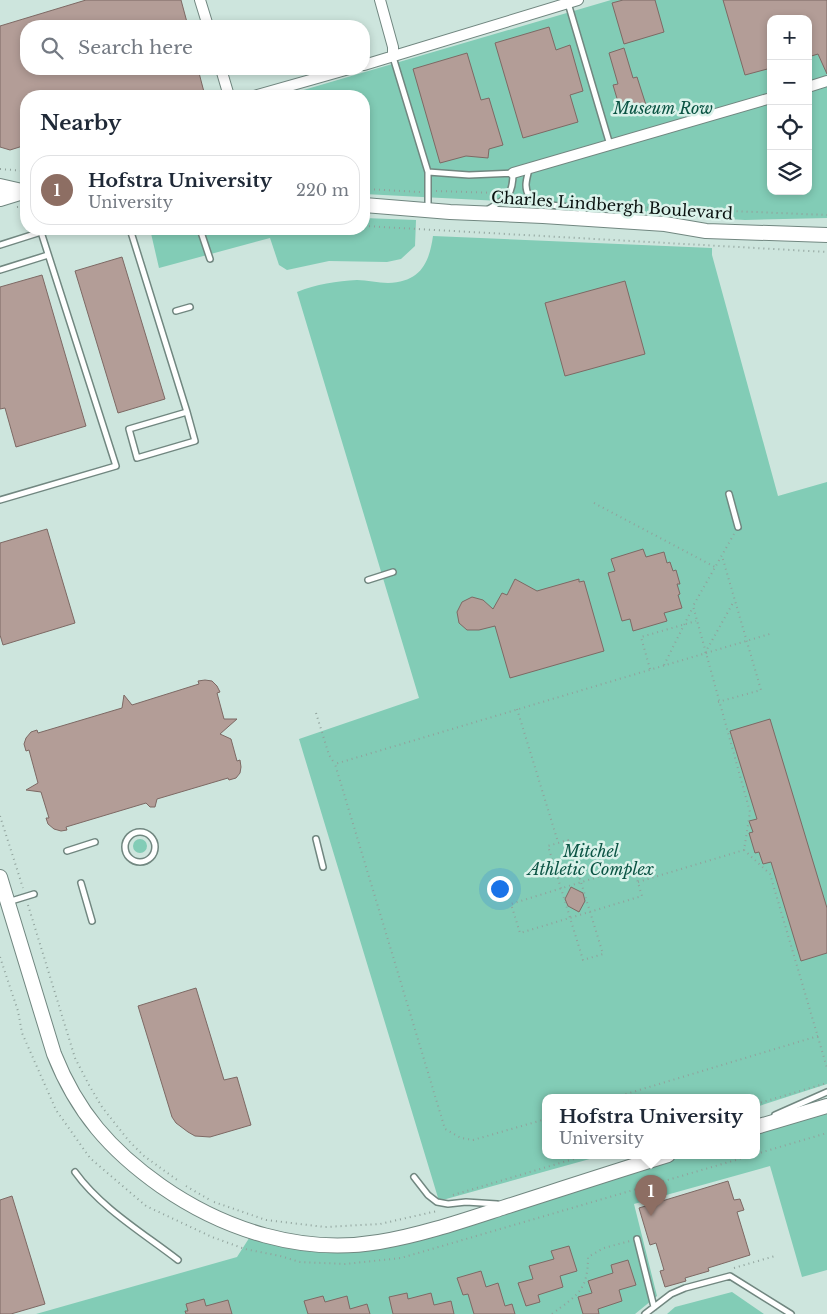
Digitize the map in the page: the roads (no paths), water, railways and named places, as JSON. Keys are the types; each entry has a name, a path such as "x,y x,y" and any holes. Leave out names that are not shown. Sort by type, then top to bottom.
{"street":[{"path":"200,0 206,20"},
{"path":"380,0 393,47 393,56"},
{"path":"370,63 573,2"},
{"path":"223,75 227,90"},
{"path":"275,90 328,75"},
{"path":"812,86 827,81"},
{"path":"513,173 767,99"},
{"path":"0,186 20,190"},
{"path":"0,199 20,192"},
{"name":"Charles Lindbergh Boulevard","path":"370,205 588,218 665,224 706,231 827,235"},
{"path":"0,877 4,904 54,1054 76,1102 100,1134 146,1175 184,1202 242,1230 288,1241 330,1245 378,1242 425,1232 655,1159"},
{"path":"760,1126 827,1106"}],"lane":[{"path":"573,2 610,146"},
{"path":"393,56 428,172 428,210"},
{"path":"529,168 526,184 528,196 535,202 579,208 588,218"},
{"path":"428,172 469,175 513,173 513,187 509,194 482,213"},
{"path":"804,234 827,227"},
{"path":"0,245 27,235"},
{"path":"0,500 116,466 42,235"},
{"path":"132,235 187,412 195,441 137,458 129,429 187,412"},
{"path":"202,235 210,259"},
{"path":"0,270 48,255"},
{"path":"176,311 190,307"},
{"path":"729,494 738,527"},
{"path":"368,580 393,572"},
{"path":"137,831 151,836 155,850 150,858 140,862 130,859 124,846 128,836 137,831"},
{"path":"316,839 323,868"},
{"path":"66,851 95,842"},
{"path":"81,883 92,921"},
{"path":"4,904 34,894"},
{"path":"760,1121 827,1092"},
{"path":"75,1172 85,1186 115,1212 178,1260"},
{"path":"414,1177 428,1195 440,1203 466,1202 510,1205"},
{"path":"637,1239 654,1307"},
{"path":"645,1314 671,1294 685,1288 730,1276 791,1314"}],"place":[{"name":"Hofstra University","path":"651,1216"}],"park label":[{"name":"Museum Row","path":"663,108"},
{"name":"Mitchel Athletic Complex","path":"591,860"}]}
